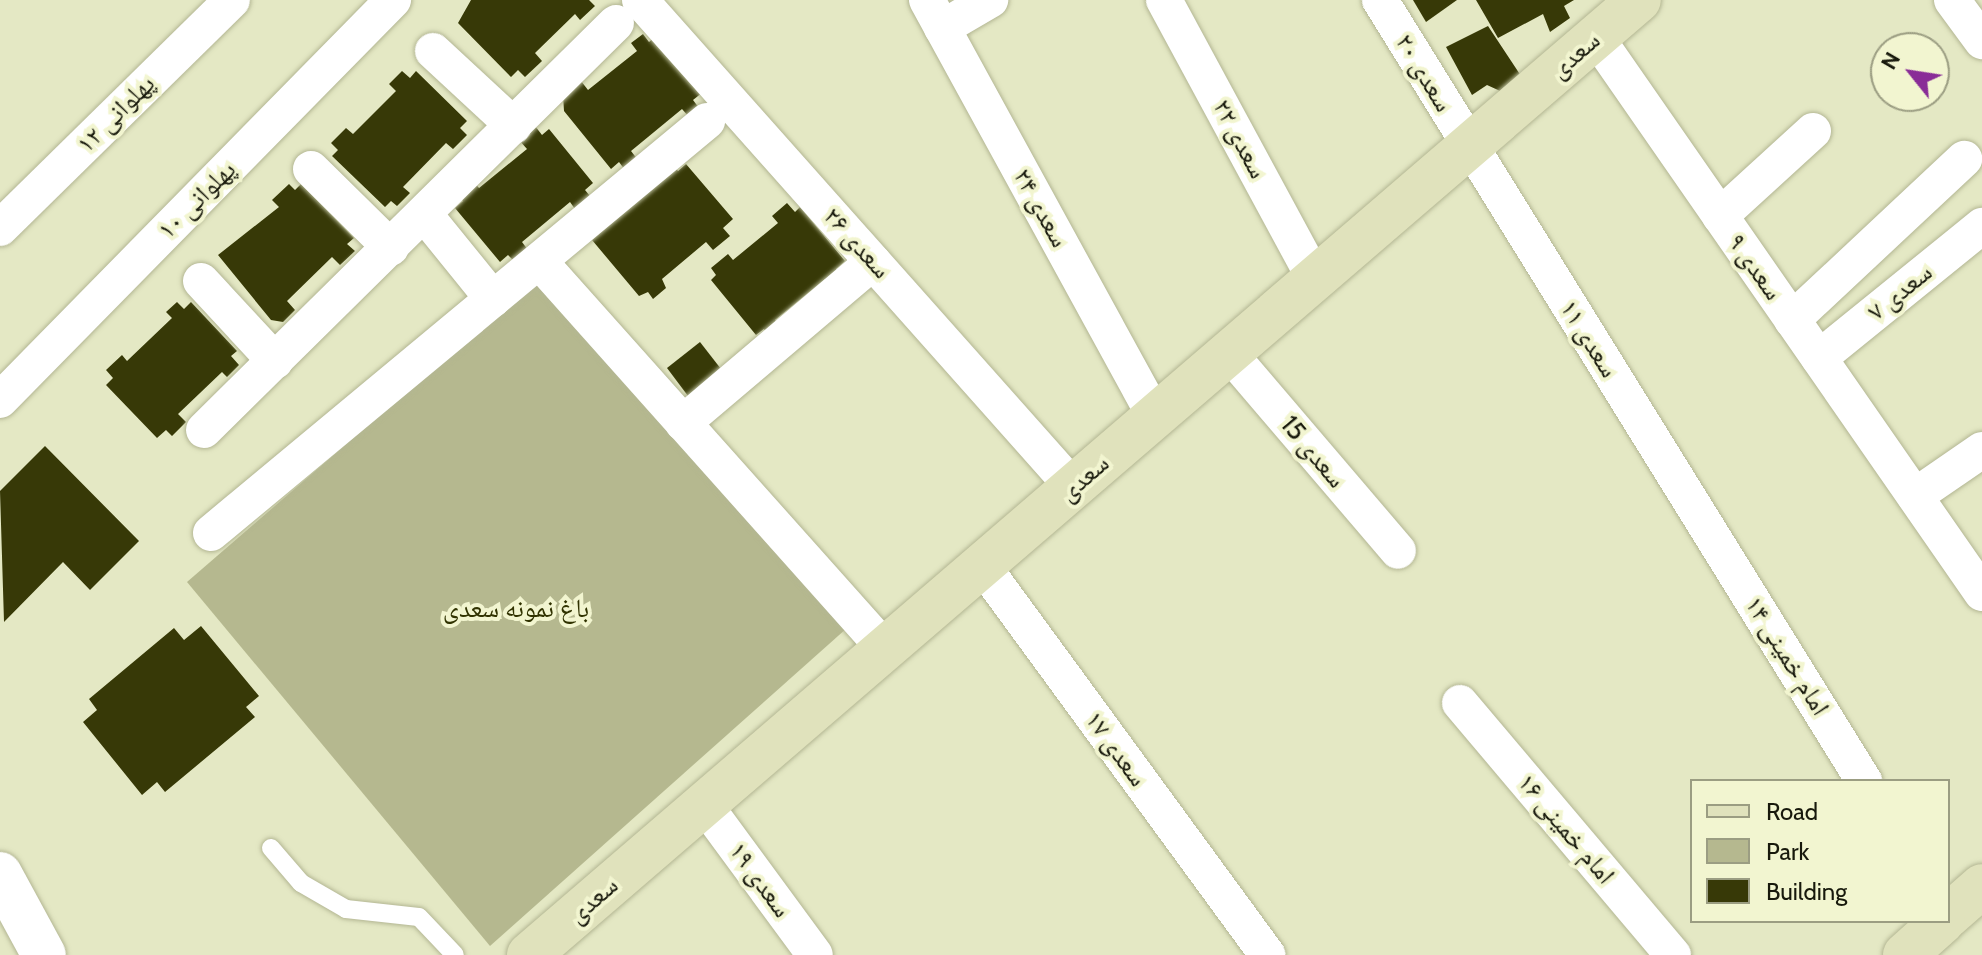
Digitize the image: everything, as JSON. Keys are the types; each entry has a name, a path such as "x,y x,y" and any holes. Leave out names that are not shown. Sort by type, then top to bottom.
{"main road":[{"name":"سعدی","path":"529,955 1639,0"},
{"path":"1950,914 1982,886"},
{"path":"1905,955 1941,923"}],"street":[{"name":"پهلوانی ۱۲","path":"0,228 232,0"},
{"name":"پهلوانی ۱۰","path":"0,400 393,0"},
{"path":"935,14 990,0"},
{"name":"سعدی ۲۲","path":"1164,0 1315,279"},
{"name":"سعدی ۲۰","path":"1380,0 1468,147"},
{"path":"1952,0 1982,41"},
{"path":"204,430 425,215 628,11"},
{"name":"سعدی ۲۶","path":"628,11 873,262 1073,487"},
{"name":"سعدی ۲۴","path":"935,14 1155,416"},
{"name":"سعدی ۹","path":"1596,37 1982,593"},
{"path":"433,51 514,126"},
{"path":"211,533 707,121"},
{"path":"1720,216 1813,131"},
{"name":"سعدی ۱۱","path":"1468,147 1709,531"},
{"path":"1792,320 1964,159"},
{"path":"311,169 391,248"},
{"path":"425,215 493,299"},
{"name":"سعدی ۷","path":"1819,358 1982,226"},
{"path":"539,261 885,649"},
{"path":"683,423 873,262"},
{"path":"201,281 275,361"},
{"name":"سعدی 15","path":"1229,353 1398,551"},
{"path":"1915,496 1982,450"},
{"name":"امام خمینی ۱۴","path":"1709,531 1863,779"},
{"name":"سعدی ۱۷","path":"982,565 1258,944"},
{"name":"امام خمینی ۱۶","path":"1460,703 1673,955"},
{"name":"سعدی ۱۹","path":"704,804 815,955"},
{"path":"0,874 44,955"}],"lane":[{"path":"271,848 324,896 346,909 419,917 455,955"}],"green space":[{"name":"باغ نمونه سعدی","path":"536,280 847,628 490,946 187,582"}],"building":[{"path":"471,0 589,0 595,6 580,20 575,14 535,53 542,61 525,77 518,70 511,77 458,23"},
{"path":"1413,0 1457,0 1426,22"},
{"path":"1476,0 1574,0 1564,6 1570,18 1550,32 1543,14 1498,38"},
{"path":"1488,26 1525,82 1509,95 1487,85 1472,95 1446,47"},
{"path":"643,34 649,42 657,35 703,92 693,100 699,108 689,117 682,109 631,151 638,160 625,170 619,162 611,169 564,111 563,96 581,81 588,90 637,51 631,43"},
{"path":"402,71 410,78 416,71 467,121 460,128 467,135 453,149 446,143 403,187 410,193 397,206 391,201 385,207 332,156 338,150 331,143 346,128 353,134 396,91 389,84"},
{"path":"535,126 542,135 549,129 593,183 585,190 590,196 575,209 570,202 522,242 528,250 514,261 508,255 500,262 455,208 463,201 457,194 473,181 479,188 527,149 519,140"},
{"path":"669,160 678,171 686,164 733,219 723,228 730,236 713,250 706,242 662,279 666,288 653,299 648,292 639,296 592,240 599,234 593,226"},
{"path":"289,184 295,190 301,184 354,238 347,244 355,251 340,265 332,257 287,301 295,310 283,322 271,320 218,255 279,207 272,200"},
{"path":"787,203 795,212 800,207 845,261 836,269 841,275 830,284 825,279 775,320 780,326 769,336 764,329 756,335 711,280 716,275 711,268 728,254 733,260 778,223 772,216"},
{"path":"177,302 184,309 191,302 237,351 231,356 239,365 227,377 222,372 178,414 186,422 172,436 166,430 157,438 106,385 113,378 106,370 122,355 127,361 172,318 166,312"},
{"path":"700,342 728,378 694,404 667,368"},
{"path":"45,446 139,541 90,590 63,562 4,622 0,491"},
{"path":"201,626 259,696 246,707 255,717 165,792 157,782 142,795 83,722 97,710 89,699 174,628 184,640"}]}
